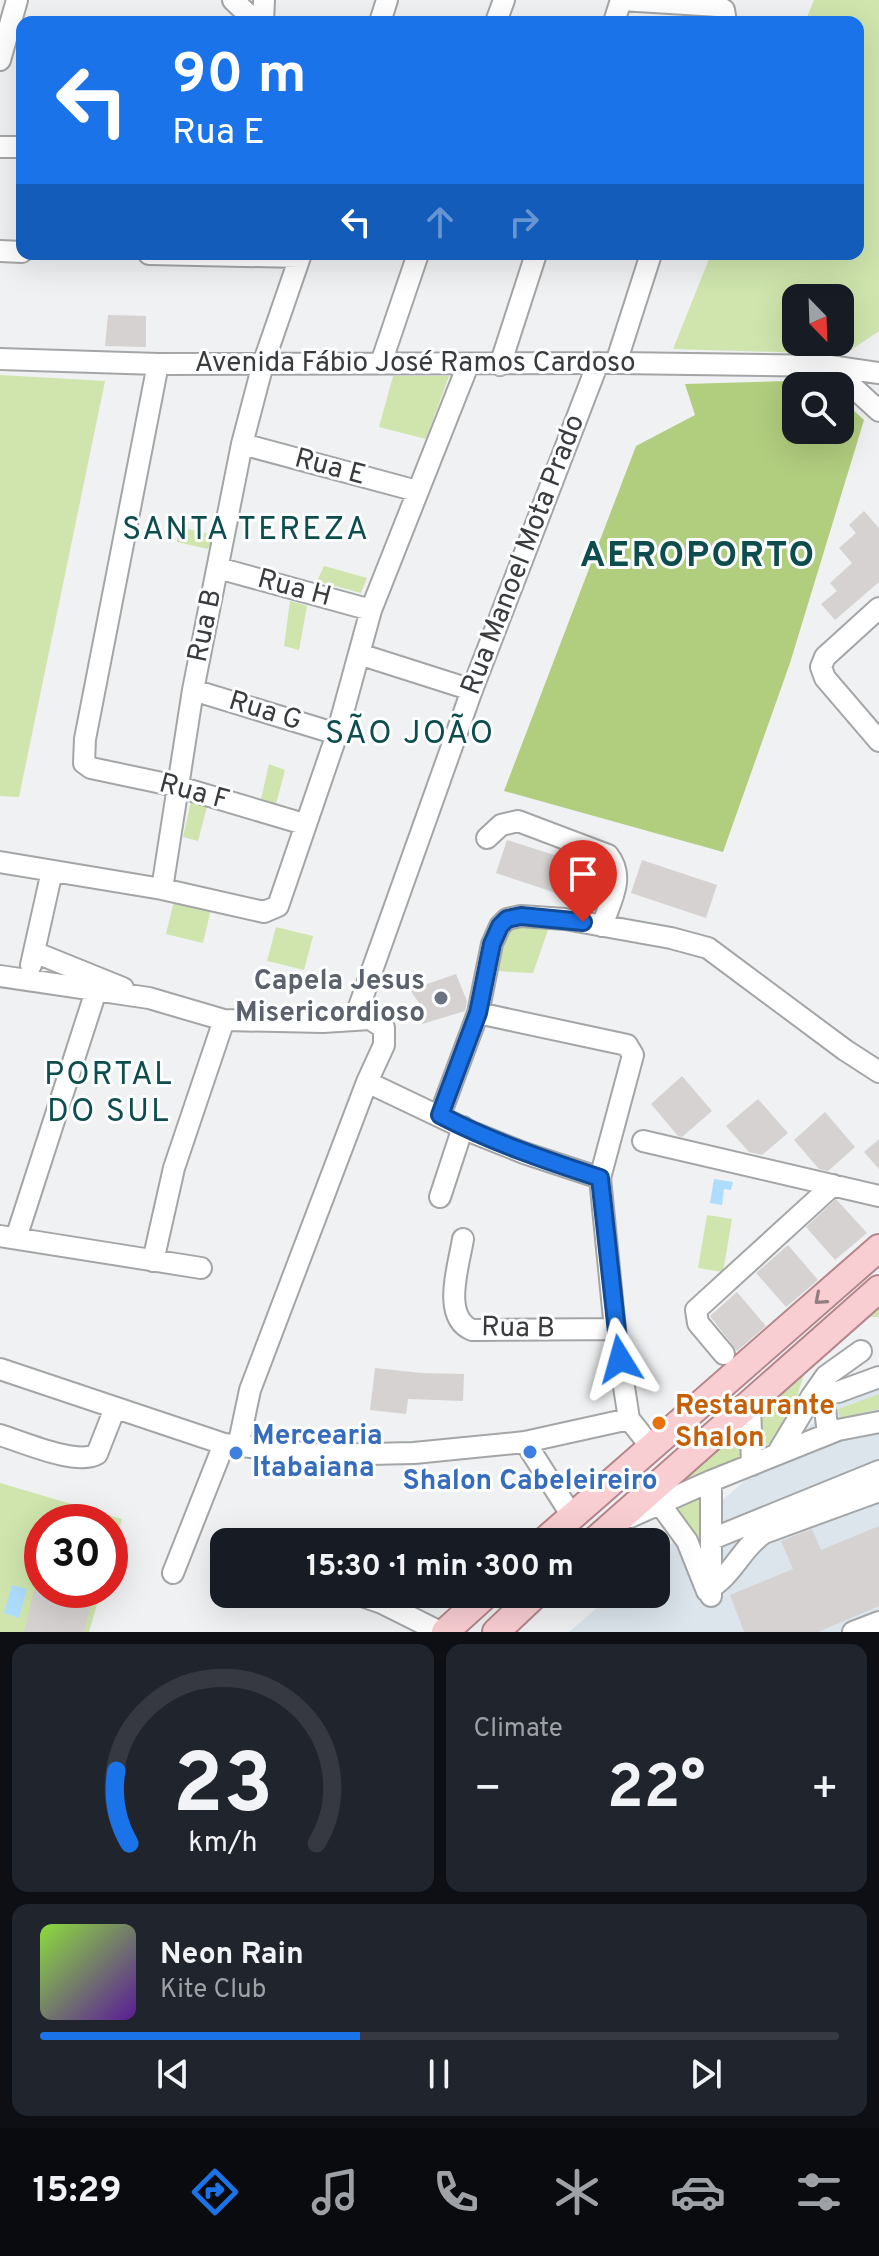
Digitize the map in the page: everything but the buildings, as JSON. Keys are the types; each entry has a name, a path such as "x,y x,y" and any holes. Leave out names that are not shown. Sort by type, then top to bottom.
{"main road":[{"path":"559,1528 879,1248"},
{"path":"609,1528 879,1289"},
{"path":"443,1632 471,1608"},
{"path":"496,1632 521,1608"}],"street":[{"path":"9,48 17,0"},
{"path":"233,0 250,16"},
{"path":"621,0 718,6 725,16"},
{"name":"Rua B","path":"162,889 193,690 242,444 263,364 299,260"},
{"path":"381,363 416,260"},
{"path":"500,365 534,260"},
{"name":"Rua Manoel Mota Prado","path":"355,1018 472,690 649,260"},
{"path":"852,368 879,356"},
{"name":"Avenida Fábio José Ramos Cardoso","path":"0,359 158,364 830,366 879,373"},
{"name":"Rua F","path":"158,364 85,739 84,763 91,768 176,786 304,824"},
{"path":"0,862 162,889 264,912 273,910 281,902 304,824 337,734 371,610 468,365"},
{"path":"830,366 879,411"},
{"name":"Rua E","path":"242,444 417,491"},
{"name":"Rua H","path":"218,568 371,610"},
{"path":"879,608 825,657 821,667 825,678 879,741"},
{"path":"359,654 472,690"},
{"name":"Rua G","path":"193,690 337,734"},
{"path":"487,838 501,825 518,821 608,855 616,864 618,874 605,917"},
{"path":"27,980 52,871"},
{"path":"440,1115 478,1013 492,944 507,919 521,916 605,917 708,948 879,1072"},
{"path":"34,952 149,998 224,1020 323,1022 355,1018 370,1019 384,1028 384,1045 367,1082 231,1446 173,1573"},
{"path":"0,976 149,998"},
{"path":"96,991 8,1237 201,1268"},
{"path":"478,1013 627,1045 631,1049 633,1055 600,1178 615,1329 629,1419 652,1448"},
{"path":"153,1261 174,1168 224,1020"},
{"path":"367,1082 524,1153 600,1178"},
{"path":"440,1197 463,1127"},
{"path":"643,1141 879,1196"},
{"path":"724,1354 698,1323 696,1310 833,1185"},
{"name":"Rua B","path":"463,1239 454,1302 456,1315 464,1327 472,1330 615,1329"},
{"path":"828,1434 819,1402 826,1376 861,1351"},
{"path":"0,1369 231,1446 322,1455 414,1453 525,1442 629,1419"},
{"path":"777,1454 819,1402 879,1377"},
{"path":"750,1403 752,1465"},
{"path":"0,1435 65,1455 91,1458 97,1454 115,1408"},
{"path":"614,1528 660,1504 777,1454 828,1434 879,1422"},
{"path":"525,1442 572,1516"},
{"path":"712,1539 879,1471"},
{"path":"710,1589 711,1481"},
{"path":"710,1589 729,1575 754,1540 764,1533 879,1491"},
{"path":"660,1504 687,1541 710,1589"},
{"path":"401,1608 443,1632"},
{"path":"853,1632 879,1622"}],"shaded area":[{"path":"879,1366 879,1632 569,1632 597,1608 670,1608 670,1545"}],"green space":[{"path":"814,0 879,0 879,331 854,348 854,284 782,284 782,352 673,349 709,260 864,260 864,16 807,16"},
{"path":"0,375 105,381 19,797 0,796"},
{"path":"393,376 449,376 426,439 379,427"},
{"path":"782,381 782,444 854,444 854,411 864,420 790,663 723,852 504,791 636,446 695,415 685,384"},
{"path":"179,527 215,535 208,549 177,542"},
{"path":"324,566 367,578 361,593 317,581"},
{"path":"290,601 307,606 299,650 284,646"},
{"path":"269,764 285,770 276,804 261,799"},
{"path":"191,801 207,807 198,841 183,837"},
{"path":"174,901 211,909 203,943 166,934"},
{"path":"512,925 549,927 533,973 495,971"},
{"path":"276,927 313,936 304,970 267,961"},
{"path":"707,1215 732,1219 723,1272 698,1268"},
{"path":"879,1303 879,1317 870,1317 804,1374 790,1419 780,1436 762,1448 759,1412 765,1400"},
{"path":"879,1394 879,1409 840,1418 838,1409"},
{"path":"745,1421 746,1455 689,1482 685,1480 683,1475"},
{"path":"0,1483 71,1504 24,1504 24,1608 96,1608 89,1632 0,1632"},
{"path":"707,1492 704,1548 671,1508"}],"water":[{"path":"714,1179 733,1182 731,1190 724,1189 722,1205 710,1203"},
{"path":"12,1585 24,1588 19,1618 4,1613"}],"place":[{"name":"Capela Jesus Misericordioso","path":"441,998"},
{"name":"Restaurante Shalon","path":"659,1423"},
{"name":"Shalon Cabeleireiro","path":"530,1452"},
{"name":"Mercearia Itabaiana","path":"236,1453"}],"district":[{"name":"SANTA TEREZA","path":"246,531"},
{"name":"AEROPORTO","path":"698,557"},
{"name":"SÃO JOÃO","path":"410,735"},
{"name":"PORTAL DO SUL","path":"109,1094"}],"route":[{"path":"583,922 521,916 507,919 500,926 492,944 478,1013 440,1115 524,1153 600,1178 620,1359"}]}
